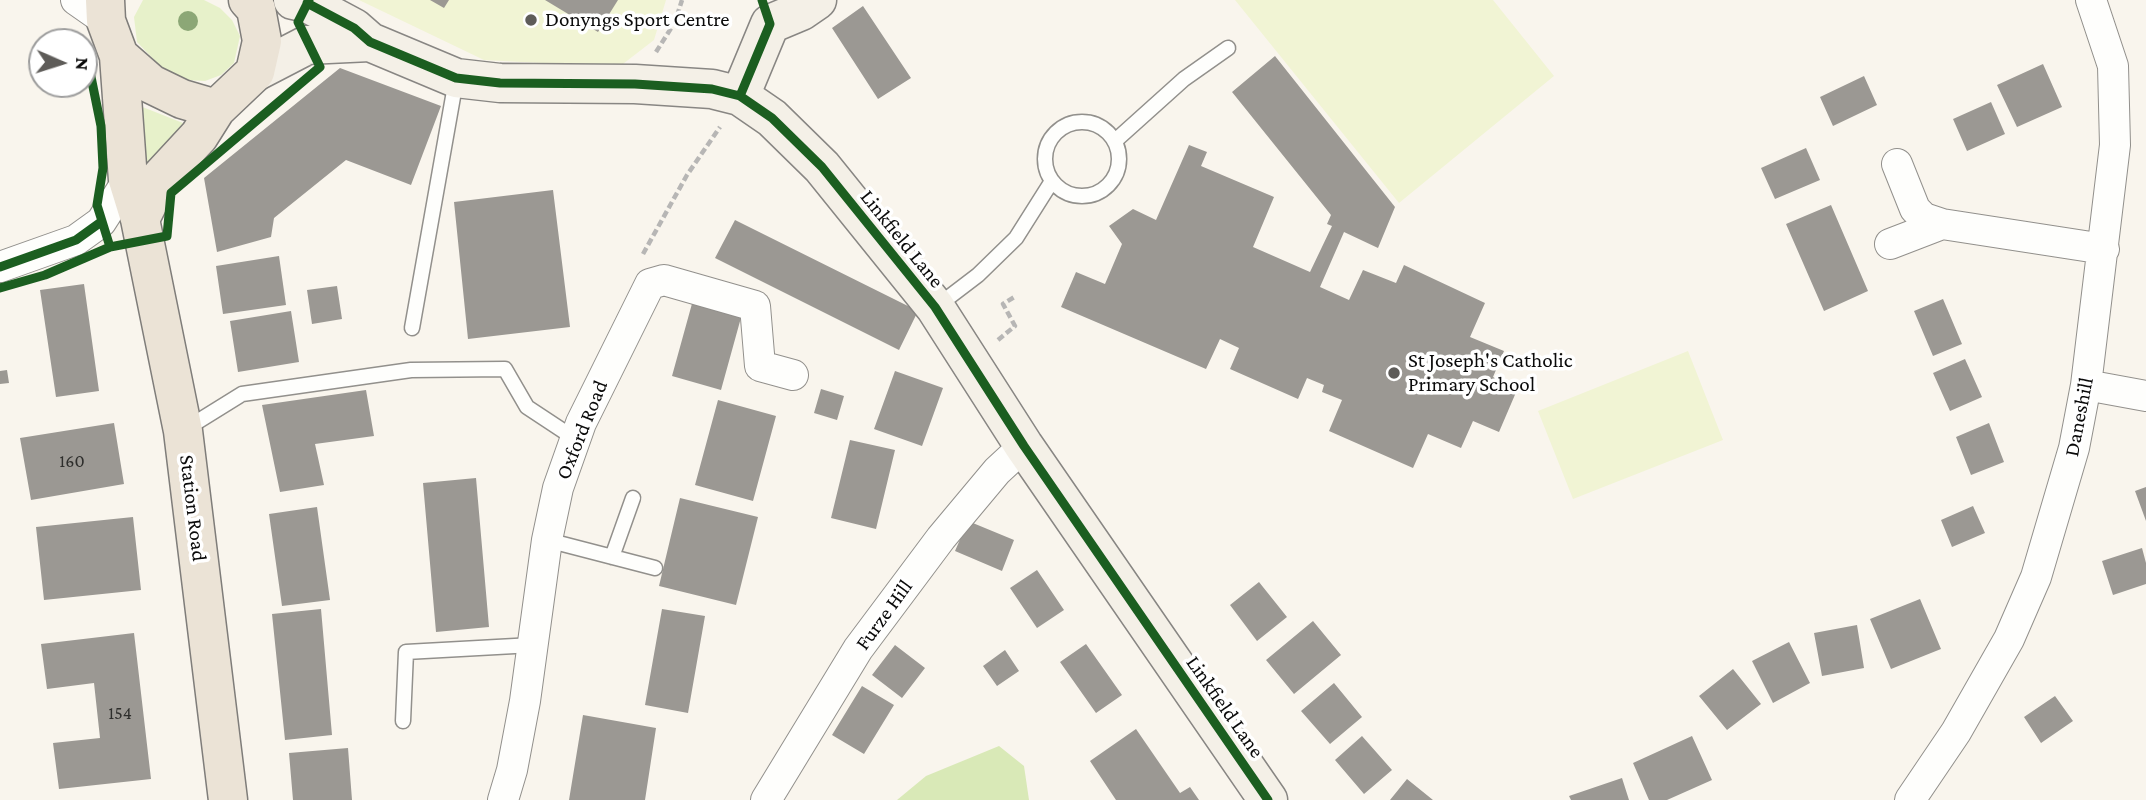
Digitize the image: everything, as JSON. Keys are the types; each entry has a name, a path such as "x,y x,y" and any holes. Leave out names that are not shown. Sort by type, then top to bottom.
{"main road":[{"path":"140,219 161,177 199,136 216,109 255,72 262,41 256,9 248,0"},
{"path":"102,19 151,84 182,99 216,109"},
{"name":"Station Road","path":"102,19 128,180 140,219 183,431 228,800"}],"street":[{"name":"Linkfield Lane","path":"293,0 307,4 354,28 370,42 456,78 500,83 635,84 712,89 740,96 772,118 822,167 934,307 1024,446 1268,800"},
{"path":"740,96 766,12 801,11 817,0"},
{"name":"Daneshill","path":"1910,800 1956,732 2009,639 2056,515 2074,448 2087,385 2104,249 2116,107 2113,66 2091,0"},
{"name":"Linkfield Lane","path":"255,72 307,44 370,42"},
{"path":"1897,164 1915,209 1924,218 1942,224 2104,249"},
{"path":"0,267 76,240 101,222 128,180"},
{"path":"1890,244 1942,224"},
{"path":"650,284 664,280 755,306 760,366 793,375"},
{"name":"Oxford Road","path":"503,800 513,770 547,541 558,488 581,423 650,284"},
{"path":"2087,385 2146,396"},
{"name":"Furze Hill","path":"766,800 858,649 941,538 997,471 1024,446"}],"lane":[{"path":"1115,141 1184,79 1228,48"},
{"path":"412,328 456,78"},
{"path":"1073,122 1097,124 1115,141 1119,166 1108,187 1084,197 1060,190 1046,170 1047,146 1062,127 1073,122"},
{"path":"934,307 978,275 1016,238 1052,181"},
{"path":"183,431 242,394 411,370 505,369 527,407 577,440"},
{"path":"612,557 633,498"},
{"path":"547,541 655,568"},
{"path":"403,721 405,652 533,645"}],"path":[{"path":"635,84 675,22 682,0"},
{"path":"650,284 641,263 643,254 687,174 740,96"},
{"path":"1015,326 1003,304 1016,296"}],"green space":[{"path":"143,0 204,0 220,8 232,20 240,36 234,63 221,75 205,81 186,80 161,67 137,42 134,17"},
{"name":"Donyngs Sport Centre","path":"359,0 666,0 654,40 619,67 484,60"},
{"path":"1235,0 1493,0 1554,76 1399,203"},
{"path":"140,106 188,125 145,191"},
{"path":"1688,351 1723,440 1573,499 1538,411"},
{"path":"999,746 1024,766 1029,800 897,800 926,776"}],"building":[{"path":"430,0 449,0 444,8"},
{"path":"545,0 618,0 598,32"},
{"path":"863,6 911,78 878,99 832,28"},
{"path":"1275,56 1395,207 1378,248 1344,232 1320,287 1349,300 1363,270 1396,283 1404,265 1485,303 1470,337 1504,351 1493,377 1517,390 1499,432 1473,421 1461,448 1428,434 1413,468 1329,431 1342,400 1322,392 1324,385 1307,378 1298,399 1230,369 1239,348 1220,339 1206,369 1061,307 1076,272 1105,284 1122,244 1109,226 1133,209 1156,220 1189,145 1207,152 1201,166 1274,197 1253,247 1310,272 1332,226 1327,224 1331,215 1232,92"},
{"path":"2043,64 2062,107 2017,127 1997,85"},
{"path":"340,68 441,106 411,185 346,160 274,218 271,237 217,252 204,178"},
{"path":"1864,76 1877,105 1833,126 1820,97"},
{"path":"1991,102 2005,134 1967,151 1953,119"},
{"path":"1806,148 1820,180 1775,199 1761,168"},
{"path":"553,190 570,327 468,339 454,202"},
{"path":"1831,205 1868,291 1824,311 1786,224"},
{"path":"735,220 918,311 899,350 715,258"},
{"path":"279,256 286,305 223,314 216,266"},
{"path":"84,284 99,391 56,397 40,290"},
{"path":"337,286 342,319 312,324 307,290"},
{"path":"1943,299 1962,344 1933,356 1914,311"},
{"path":"693,300 742,314 721,390 672,376"},
{"path":"291,311 299,362 238,372 230,321"},
{"path":"1965,359 1982,397 1950,411 1933,373"},
{"path":"7,370 9,383 0,384 0,371"},
{"path":"895,371 943,388 922,446 874,429"},
{"path":"821,389 844,396 837,420 814,413"},
{"path":"366,390 374,436 315,444 324,485 280,492 262,405"},
{"path":"718,400 776,416 753,501 695,485"},
{"path":"114,423 124,484 31,500 20,438"},
{"path":"1989,423 2004,462 1971,475 1956,437"},
{"path":"850,440 895,450 876,529 831,518"},
{"path":"476,478 489,627 436,632 423,483"},
{"path":"2146,487 2146,521 2135,491"},
{"path":"680,498 758,517 736,605 659,586"},
{"path":"1973,506 1985,533 1952,547 1941,520"},
{"path":"317,507 330,600 282,606 269,514"},
{"path":"133,517 141,590 44,600 36,527"},
{"path":"968,521 1014,540 1002,571 955,551"},
{"path":"2142,548 2146,563 2146,584 2113,595 2102,561"},
{"path":"1037,570 1064,610 1037,628 1010,588"},
{"path":"1259,582 1287,617 1257,641 1230,605"},
{"path":"1920,599 1941,649 1891,669 1870,619"},
{"path":"321,609 332,735 285,740 272,614"},
{"path":"662,609 705,616 688,713 645,705"},
{"path":"1313,621 1341,655 1294,694 1266,660"},
{"path":"1857,625 1864,668 1822,676 1814,633"},
{"path":"134,633 151,779 59,789 53,743 100,738 94,683 47,689 41,644"},
{"path":"1789,642 1810,683 1773,703 1752,661"},
{"path":"1086,644 1122,695 1096,713 1060,662"},
{"path":"895,645 925,668 902,698 872,675"},
{"path":"1005,650 1019,671 997,686 983,666"},
{"path":"1733,669 1761,704 1727,730 1699,696"},
{"path":"1334,683 1362,717 1330,744 1301,711"},
{"path":"862,686 894,705 864,754 832,735"},
{"path":"2055,696 2073,721 2041,743 2024,717"},
{"path":"583,715 656,728 645,800 569,800"},
{"path":"1136,729 1180,793 1190,787 1199,800 1116,800 1090,761"},
{"path":"1362,736 1392,770 1364,794 1335,760"},
{"path":"1692,736 1712,780 1667,800 1649,800 1633,763"},
{"path":"348,748 352,800 293,800 289,753"},
{"path":"1622,778 1629,800 1571,800 1569,796"},
{"path":"1407,779 1433,800 1390,800"}],"cycle path":[{"path":"0,288 45,275 110,247 167,236 171,193 320,67 298,22 309,0"},
{"path":"740,96 770,24 762,0"},
{"path":"307,3 354,28 370,42 456,78 500,83 635,84 712,89 740,96 772,118 822,167 935,307 1024,446 1268,800"},
{"path":"95,98 101,126 103,168 97,205 110,247"},
{"path":"0,267 76,240 101,222"}],"place":[{"name":"Donyngs Sport Centre","path":"531,20"},
{"name":"St Joseph's Catholic Primary School","path":"1394,373"}]}
